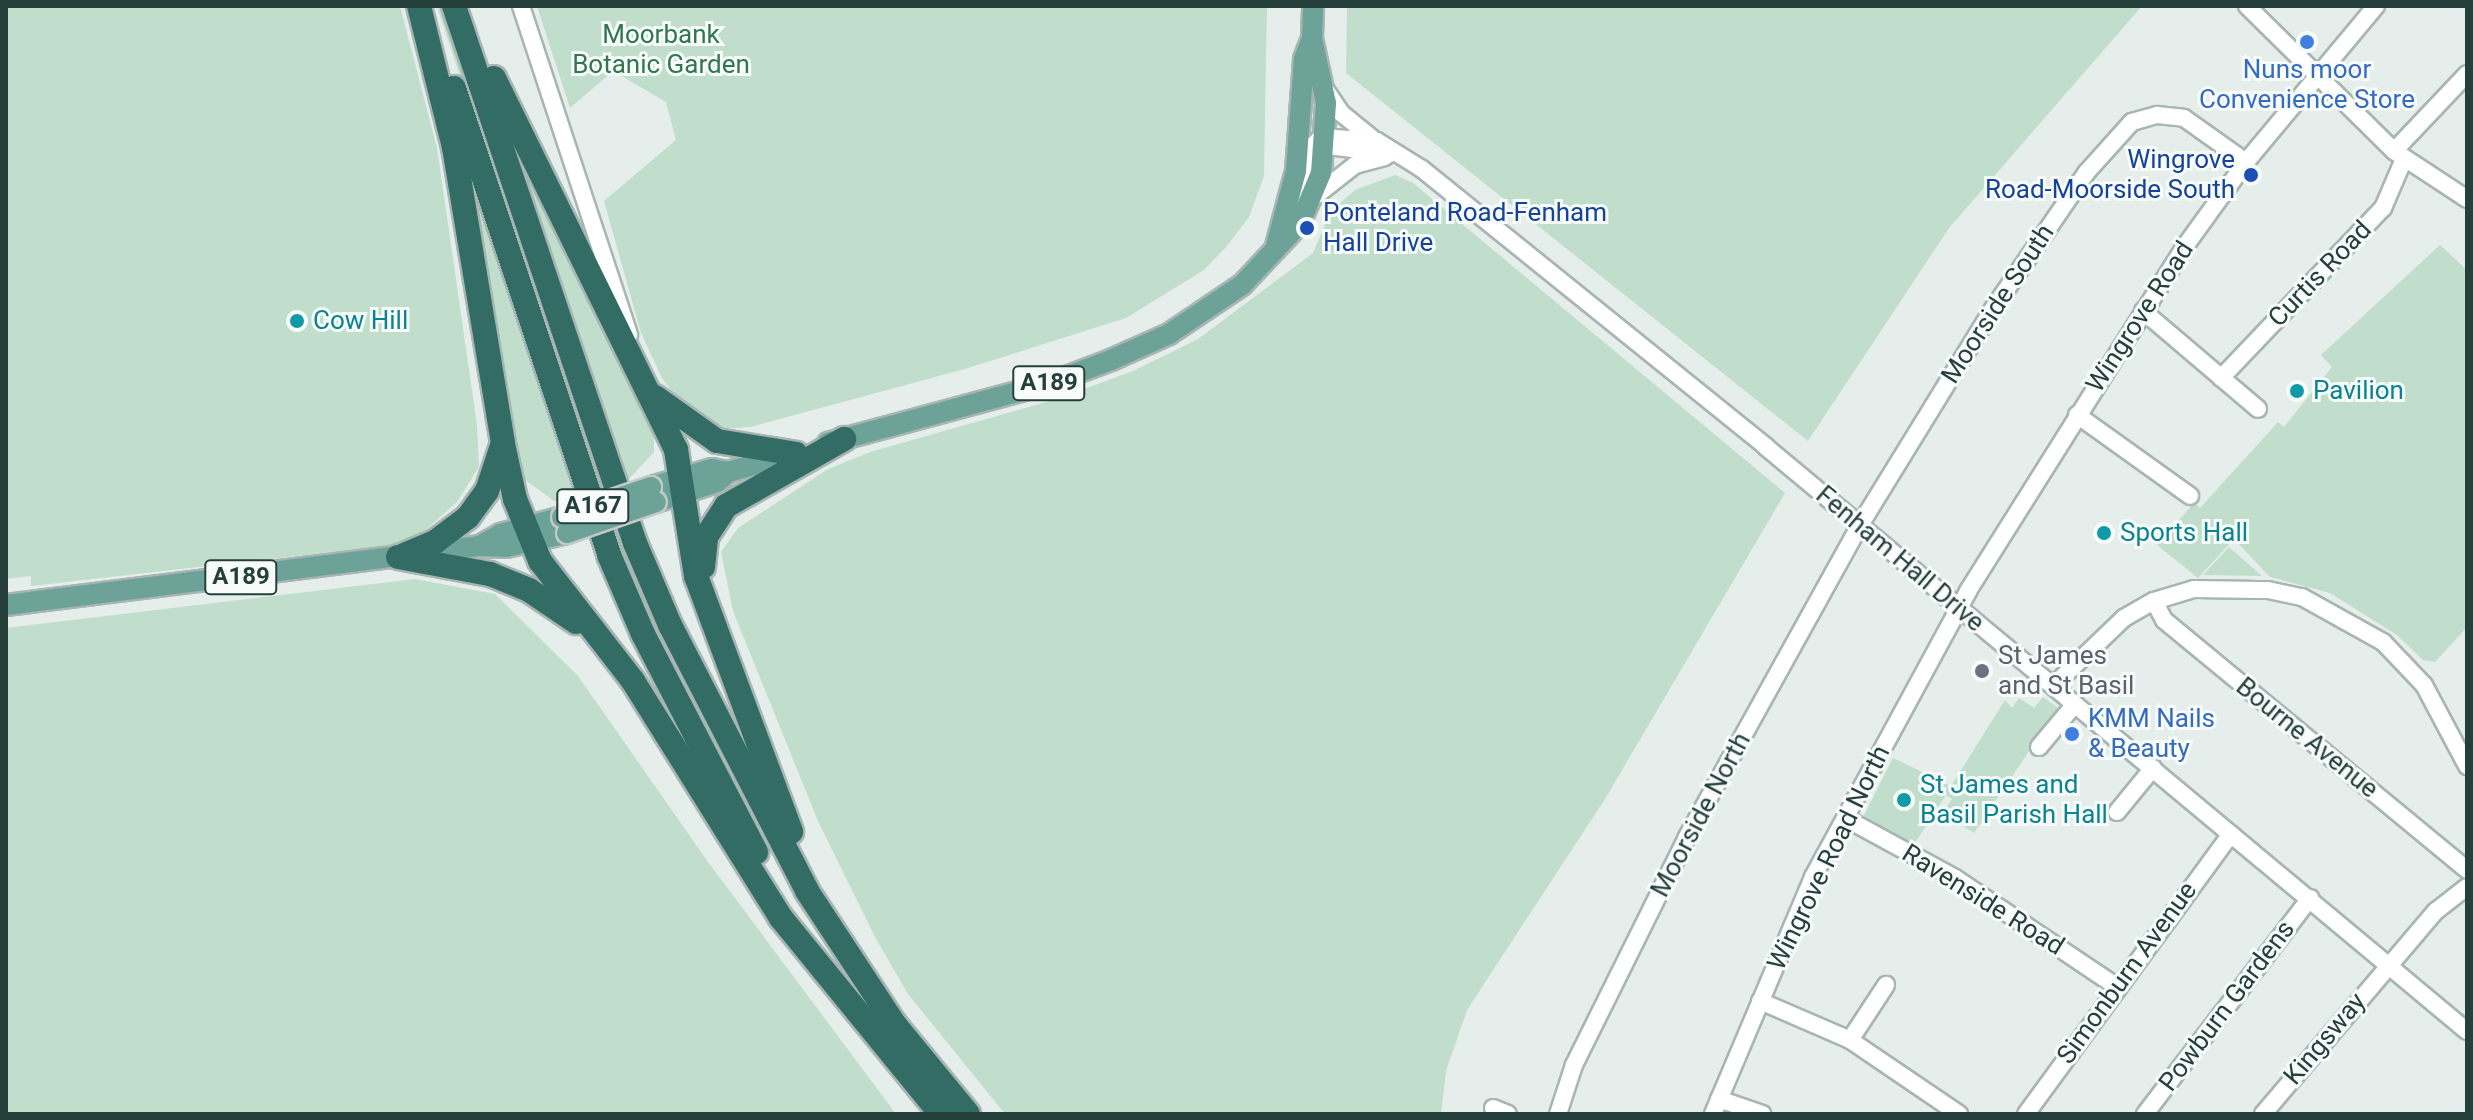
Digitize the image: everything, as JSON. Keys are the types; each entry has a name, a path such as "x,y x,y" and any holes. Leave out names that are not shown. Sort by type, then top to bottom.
{"highway":[{"path":"419,6 454,147 503,444 529,535 548,573 633,681 781,918 828,975"},
{"name":"A167","path":"428,6 609,555 643,634 747,836 828,975 941,1114"},
{"name":"A167","path":"454,6 635,543 670,625 771,824 849,958 968,1114"},
{"path":"463,6 502,97 650,393 684,485 690,551 706,610 776,795 849,958"},
{"path":"650,393 717,441 796,454"},
{"path":"706,610 702,555 714,520 762,482 844,439"},
{"path":"398,557 435,542 468,517 492,480 503,444"},
{"path":"398,557 469,567 529,590 575,621 633,681"}],"main road":[{"name":"A189","path":"6,605 398,557 480,546 529,535 684,485 717,482 728,472 1050,383 1169,334 1225,300 1278,242 1300,223 1313,198 1323,84 1312,38 1313,6"},
{"name":"A189","path":"1278,242 1316,139 1304,59 1312,38"}],"street":[{"path":"521,6 636,365"},
{"path":"2247,6 2399,155 2467,199"},
{"name":"Wingrove Road","path":"1958,608 2143,311 2246,162 2376,6"},
{"path":"2399,155 2467,74"},
{"path":"1323,84 1341,113 1377,141"},
{"name":"Moorside South","path":"1860,525 1993,309 2110,142 2132,122 2157,115 2184,118 2246,162"},
{"path":"1316,139 1398,156"},
{"name":"Fenham Hall Drive","path":"1316,139 1377,141 1497,227 2467,1031"},
{"name":"Curtis Road","path":"2221,378 2383,208 2399,155"},
{"path":"1313,198 1355,165 1398,156"},
{"path":"2143,311 2258,409"},
{"path":"2077,415 2190,496"},
{"name":"Moorside North","path":"1558,1114 1574,1065 1687,837 1860,525"},
{"path":"2053,686 2124,618 2154,601 2194,589 2231,586 2302,597 2345,617 2411,668 2452,731 2467,766"},
{"name":"Bourne Avenue","path":"2154,601 2164,620 2467,870"},
{"name":"Wingrove Road North","path":"1716,1106 1760,1001 1845,818 1958,608"},
{"path":"2039,747 2075,704"},
{"path":"2117,812 2153,768"},
{"name":"Ravenside Road","path":"1845,818 1955,878 2117,987"},
{"name":"Simonburn Avenue","path":"2026,1114 2231,834"},
{"name":"Kingsway","path":"2263,1114 2436,911 2467,887"},
{"name":"Powburn Gardens","path":"2145,1114 2310,898"},
{"path":"1850,1040 1886,985"},
{"path":"1760,1001 1850,1040 1959,1114"},
{"path":"1716,1106 1762,1114"}],"green space":[{"path":"6,6 400,6 437,148 477,425 479,467 457,502 427,529 402,544 31,586 31,576 6,579"},
{"path":"437,6 445,6 590,434 593,465 577,435"},
{"name":"Moorbank Botanic Garden","path":"537,6 1267,6 1264,176 1249,217 1204,270 1126,318 965,369 750,427 721,429 681,404 662,378 641,333 604,201 676,140 666,102 613,71 570,108"},
{"path":"1347,6 2142,6 1949,228 1808,441 1346,73"},
{"path":"503,115 654,429 654,452 629,479 623,474"},
{"path":"467,162 577,497 554,501 524,479 516,460"},
{"path":"1395,175 1413,183 1785,493 1605,799 1467,1010 1446,1071 1441,1114 1005,1114 908,994 875,937 818,821 733,611 721,552 738,528 828,469 870,452 1057,399 1133,371 1198,339 1313,253 1331,211 1355,190"},
{"path":"2440,245 2467,270 2467,627 2435,662 2423,660 2397,635 2330,593 2270,577 2234,539 2198,578 2157,545 2194,503 2200,508 2278,422 2284,427 2332,367 2321,355"},
{"path":"2229,547 2262,576 2203,575"},
{"path":"415,579 495,594 578,676 708,862 896,1114 6,1114 6,628"},
{"path":"2043,697 2058,708 1974,833 1943,813 1952,799 1946,795 1913,846 1862,819 1893,758 1951,786 2005,700 2012,708 2019,698 2034,708"}],"place":[{"name":"Nuns moor Convenience Store","path":"2307,42"},
{"name":"Wingrove Road-Moorside South","path":"2251,175"},
{"name":"Ponteland Road-Fenham Hall Drive","path":"1307,228"},
{"name":"Cow Hill","path":"297,321"},
{"name":"Pavilion","path":"2297,391"},
{"name":"Sports Hall","path":"2104,533"},
{"name":"St James and St Basil","path":"1982,671"},
{"name":"KMM Nails & Beauty","path":"2072,734"},
{"name":"St James and Basil Parish Hall","path":"1904,800"}]}
